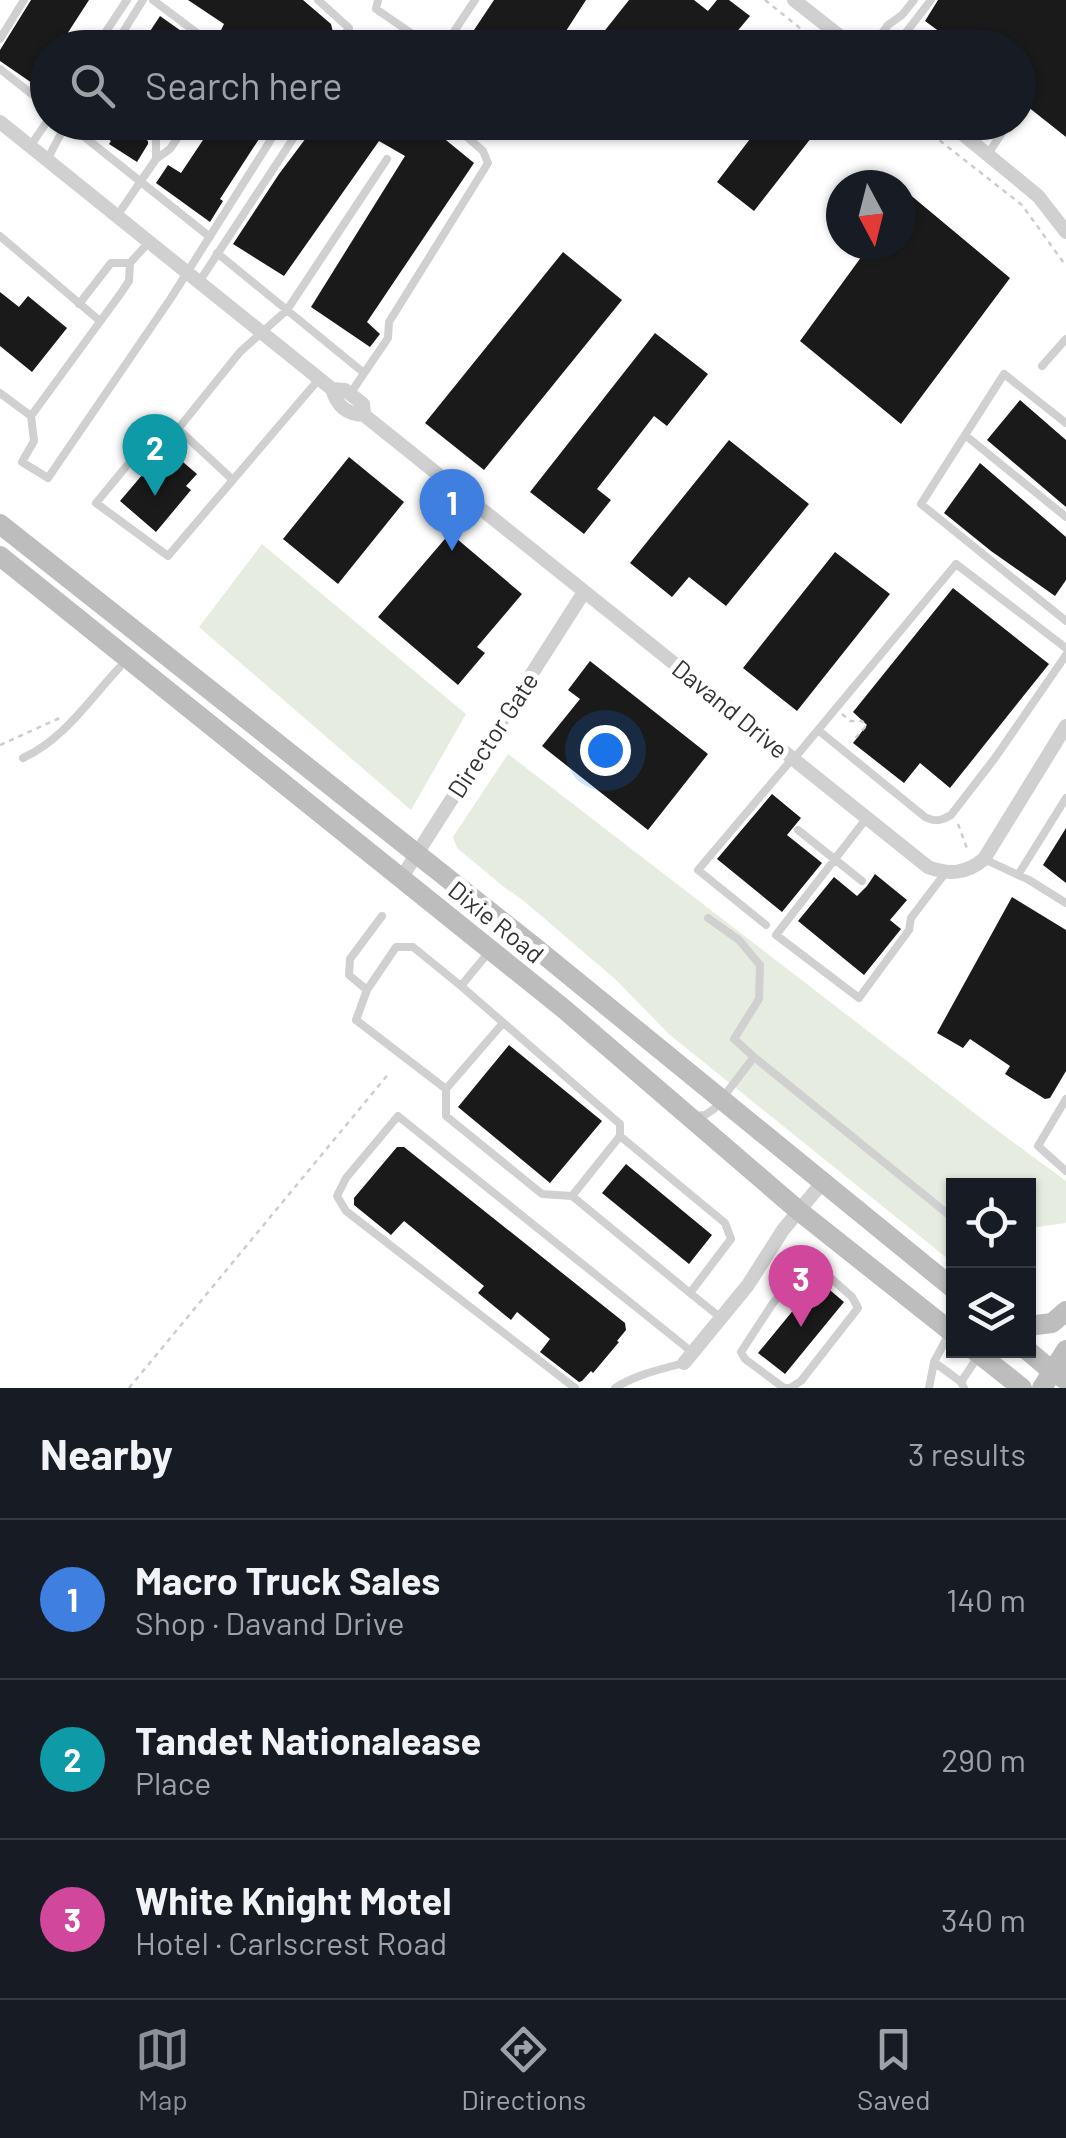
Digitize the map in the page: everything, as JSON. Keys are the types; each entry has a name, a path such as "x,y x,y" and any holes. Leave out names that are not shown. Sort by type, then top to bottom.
{"main road":[{"name":"Dixie Road","path":"0,524 418,853 946,1284"},
{"name":"Dixie Road","path":"0,556 402,877 690,1116 799,1212 946,1328"},
{"path":"1036,1325 1052,1323 1066,1311"},
{"path":"1034,1358 1054,1380 1066,1350"},
{"path":"980,1358 1000,1388"},
{"path":"983,1358 1022,1388"}],"street":[{"path":"794,0 832,30"},
{"name":"Davand Drive","path":"0,122 319,378 332,390 335,402 351,414 364,415 928,867 946,872"},
{"path":"970,140 1038,196 1066,232"},
{"path":"332,390 350,394"},
{"name":"Davand Drive","path":"350,394 363,404 364,415"},
{"name":"Director Gate","path":"402,877 584,592"},
{"path":"946,872 969,870 984,859 1066,726"},
{"path":"688,1358 748,1286 783,1230 822,1184"}],"lane":[{"path":"0,38 24,0"},
{"path":"107,30 127,0"},
{"path":"124,30 142,0"},
{"path":"153,0 193,30"},
{"path":"318,0 348,30"},
{"path":"378,0 376,9 407,30"},
{"path":"455,30 475,0"},
{"path":"884,30 914,0"},
{"path":"908,30 931,0"},
{"path":"0,69 30,93"},
{"path":"30,146 34,140"},
{"path":"47,160 58,140"},
{"path":"88,140 210,237"},
{"path":"156,140 156,159"},
{"path":"117,216 156,159 176,140"},
{"path":"193,277 210,237 271,140"},
{"path":"149,242 130,264 129,281 31,416 34,442 22,462 48,478 193,277 217,252 292,140"},
{"path":"350,394 388,338 389,322 488,163 483,151 470,140"},
{"path":"988,154 997,140"},
{"path":"319,378 168,556 96,502 153,434 178,428 240,352 287,310 388,159"},
{"path":"0,236 100,321"},
{"path":"217,252 364,373"},
{"path":"79,304 111,264 130,264"},
{"path":"1042,366 1066,339"},
{"path":"1066,423 1004,374 921,504 1066,620"},
{"path":"0,393 31,416"},
{"path":"178,428 233,480"},
{"path":"965,435 1066,517"},
{"path":"766,925 698,870 956,564 1066,652 995,758 953,812 942,820 933,821 925,816 818,730"},
{"path":"24,758 56,738 119,668"},
{"path":"1018,875 1066,798"},
{"path":"866,818 776,935 859,998 946,872"},
{"path":"798,830 862,881"},
{"path":"984,859 1066,904"},
{"path":"366,990 348,975 350,959 382,916"},
{"path":"708,918 739,940 760,965 760,999 734,1040 946,1213"},
{"path":"446,1089 356,1020 366,990 396,947 413,947 620,1124 620,1136 572,1196"},
{"path":"461,986 491,950"},
{"path":"503,1023 446,1089 446,1116 542,1194 572,1196 721,1318"},
{"path":"690,1116 710,1113 754,1057"},
{"path":"1066,1099 1038,1146 1066,1171"},
{"path":"575,1388 346,1211 337,1196 346,1178 398,1116 688,1358 615,1388"},
{"path":"620,1136 726,1223 732,1239 690,1294"},
{"path":"807,1261 852,1296 858,1308 800,1381 790,1388 784,1388 741,1352 773,1303 786,1289 792,1270 807,1261"},
{"path":"929,1388 934,1362 946,1343"},
{"path":"934,1362 963,1385 976,1358"}],"path":[{"path":"765,0 802,30"},
{"path":"939,140 1022,205 1066,266"},
{"path":"0,744 82,708"},
{"path":"836,710 850,721 866,726 852,742"},
{"path":"953,812 968,851"},
{"path":"129,1388 390,1072"}],"shaded area":[{"path":"262,544 466,714 411,810 199,627"},
{"path":"508,754 1066,1181 1066,1223 1036,1227 1036,1178 946,1178 946,1257 670,1035 615,979 457,848 453,837"}],"building":[{"path":"31,0 89,0 70,30 30,30 30,82 0,61 0,50"},
{"path":"188,0 303,0 331,24 332,30 221,30 224,24"},
{"path":"494,0 586,0 567,30 474,30"},
{"path":"629,0 694,0 708,11 717,0 729,0 750,16 738,30 605,30"},
{"path":"938,0 1066,0 1066,137 1036,113 1036,30 937,30 925,21"},
{"path":"160,16 180,30 151,30"},
{"path":"147,140 148,144 137,162 109,144"},
{"path":"203,140 258,140 220,199 223,201 210,222 156,183 168,165 181,173"},
{"path":"304,140 446,140 474,163 367,322 380,334 370,347 311,307 405,156 379,141 284,276 233,244"},
{"path":"749,140 810,140 754,211 717,182"},
{"path":"916,200 1010,278 901,424 800,341 859,260 916,260"},
{"path":"563,252 622,300 484,470 425,423"},
{"path":"0,292 19,307 28,296 67,328 32,372 0,346"},
{"path":"655,333 708,374 667,426 654,416 597,489 611,500 584,534 530,492"},
{"path":"1020,400 1066,440 1066,507 987,440"},
{"path":"729,440 809,504 726,606 689,577 672,597 630,563"},
{"path":"170,451 197,474 186,486 191,490 156,532 120,501 154,461 158,465"},
{"path":"349,457 404,502 338,584 283,539"},
{"path":"980,463 1066,537 1066,580 1055,596 944,513"},
{"path":"450,533 522,594 477,647 485,653 458,685 378,617"},
{"path":"835,552 890,594 797,711 743,668"},
{"path":"953,588 1049,664 950,788 920,763 904,783 853,743 867,725 853,712"},
{"path":"590,661 708,754 648,830 542,746 580,699 568,690"},
{"path":"772,794 801,818 787,835 822,863 782,912 717,859"},
{"path":"1066,828 1066,883 1043,865"},
{"path":"875,874 907,900 890,920 901,929 864,975 798,921 834,877 857,896"},
{"path":"1012,897 1066,930 1066,1071 1050,1098 1045,1099 1005,1074 1010,1066 970,1039 963,1048 937,1033"},
{"path":"509,1045 602,1121 550,1183 458,1107"},
{"path":"397,1147 404,1147 625,1323 626,1330 619,1342 593,1373 579,1382 540,1352 550,1339 517,1312 511,1320 478,1293 484,1286 404,1221 391,1235 354,1205 354,1198"},
{"path":"626,1164 712,1235 689,1264 602,1193"},
{"path":"818,1280 844,1302 785,1374 758,1353"}],"place":[{"name":"Tandet Nationalease","path":"155,496"},
{"name":"Macro Truck Sales","path":"452,551"},
{"name":"White Knight Motel","path":"801,1327"}]}
